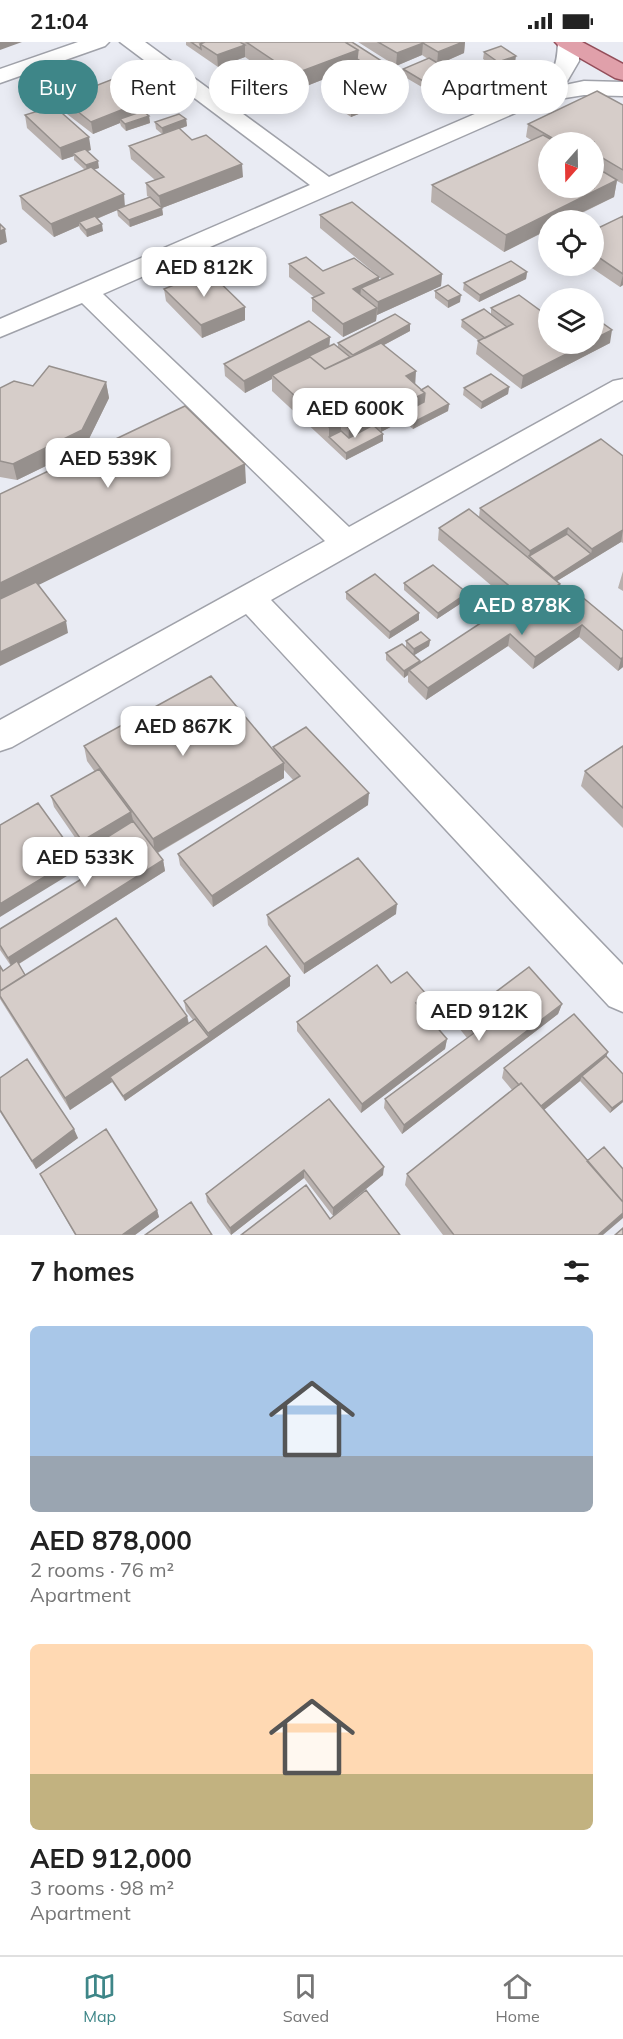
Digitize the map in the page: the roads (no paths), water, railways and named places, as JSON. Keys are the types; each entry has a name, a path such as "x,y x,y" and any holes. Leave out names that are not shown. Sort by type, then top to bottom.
{"main road":[{"path":"567,43 623,73"}],"street":[{"path":"0,76 98,42"},
{"path":"131,42 327,187"},
{"path":"567,43 571,54 568,67"},
{"path":"568,91 584,88 623,89"},
{"path":"0,329 495,114"},
{"path":"85,292 346,543"},
{"path":"0,736 346,543 617,399"},
{"path":"249,597 623,993"}]}
